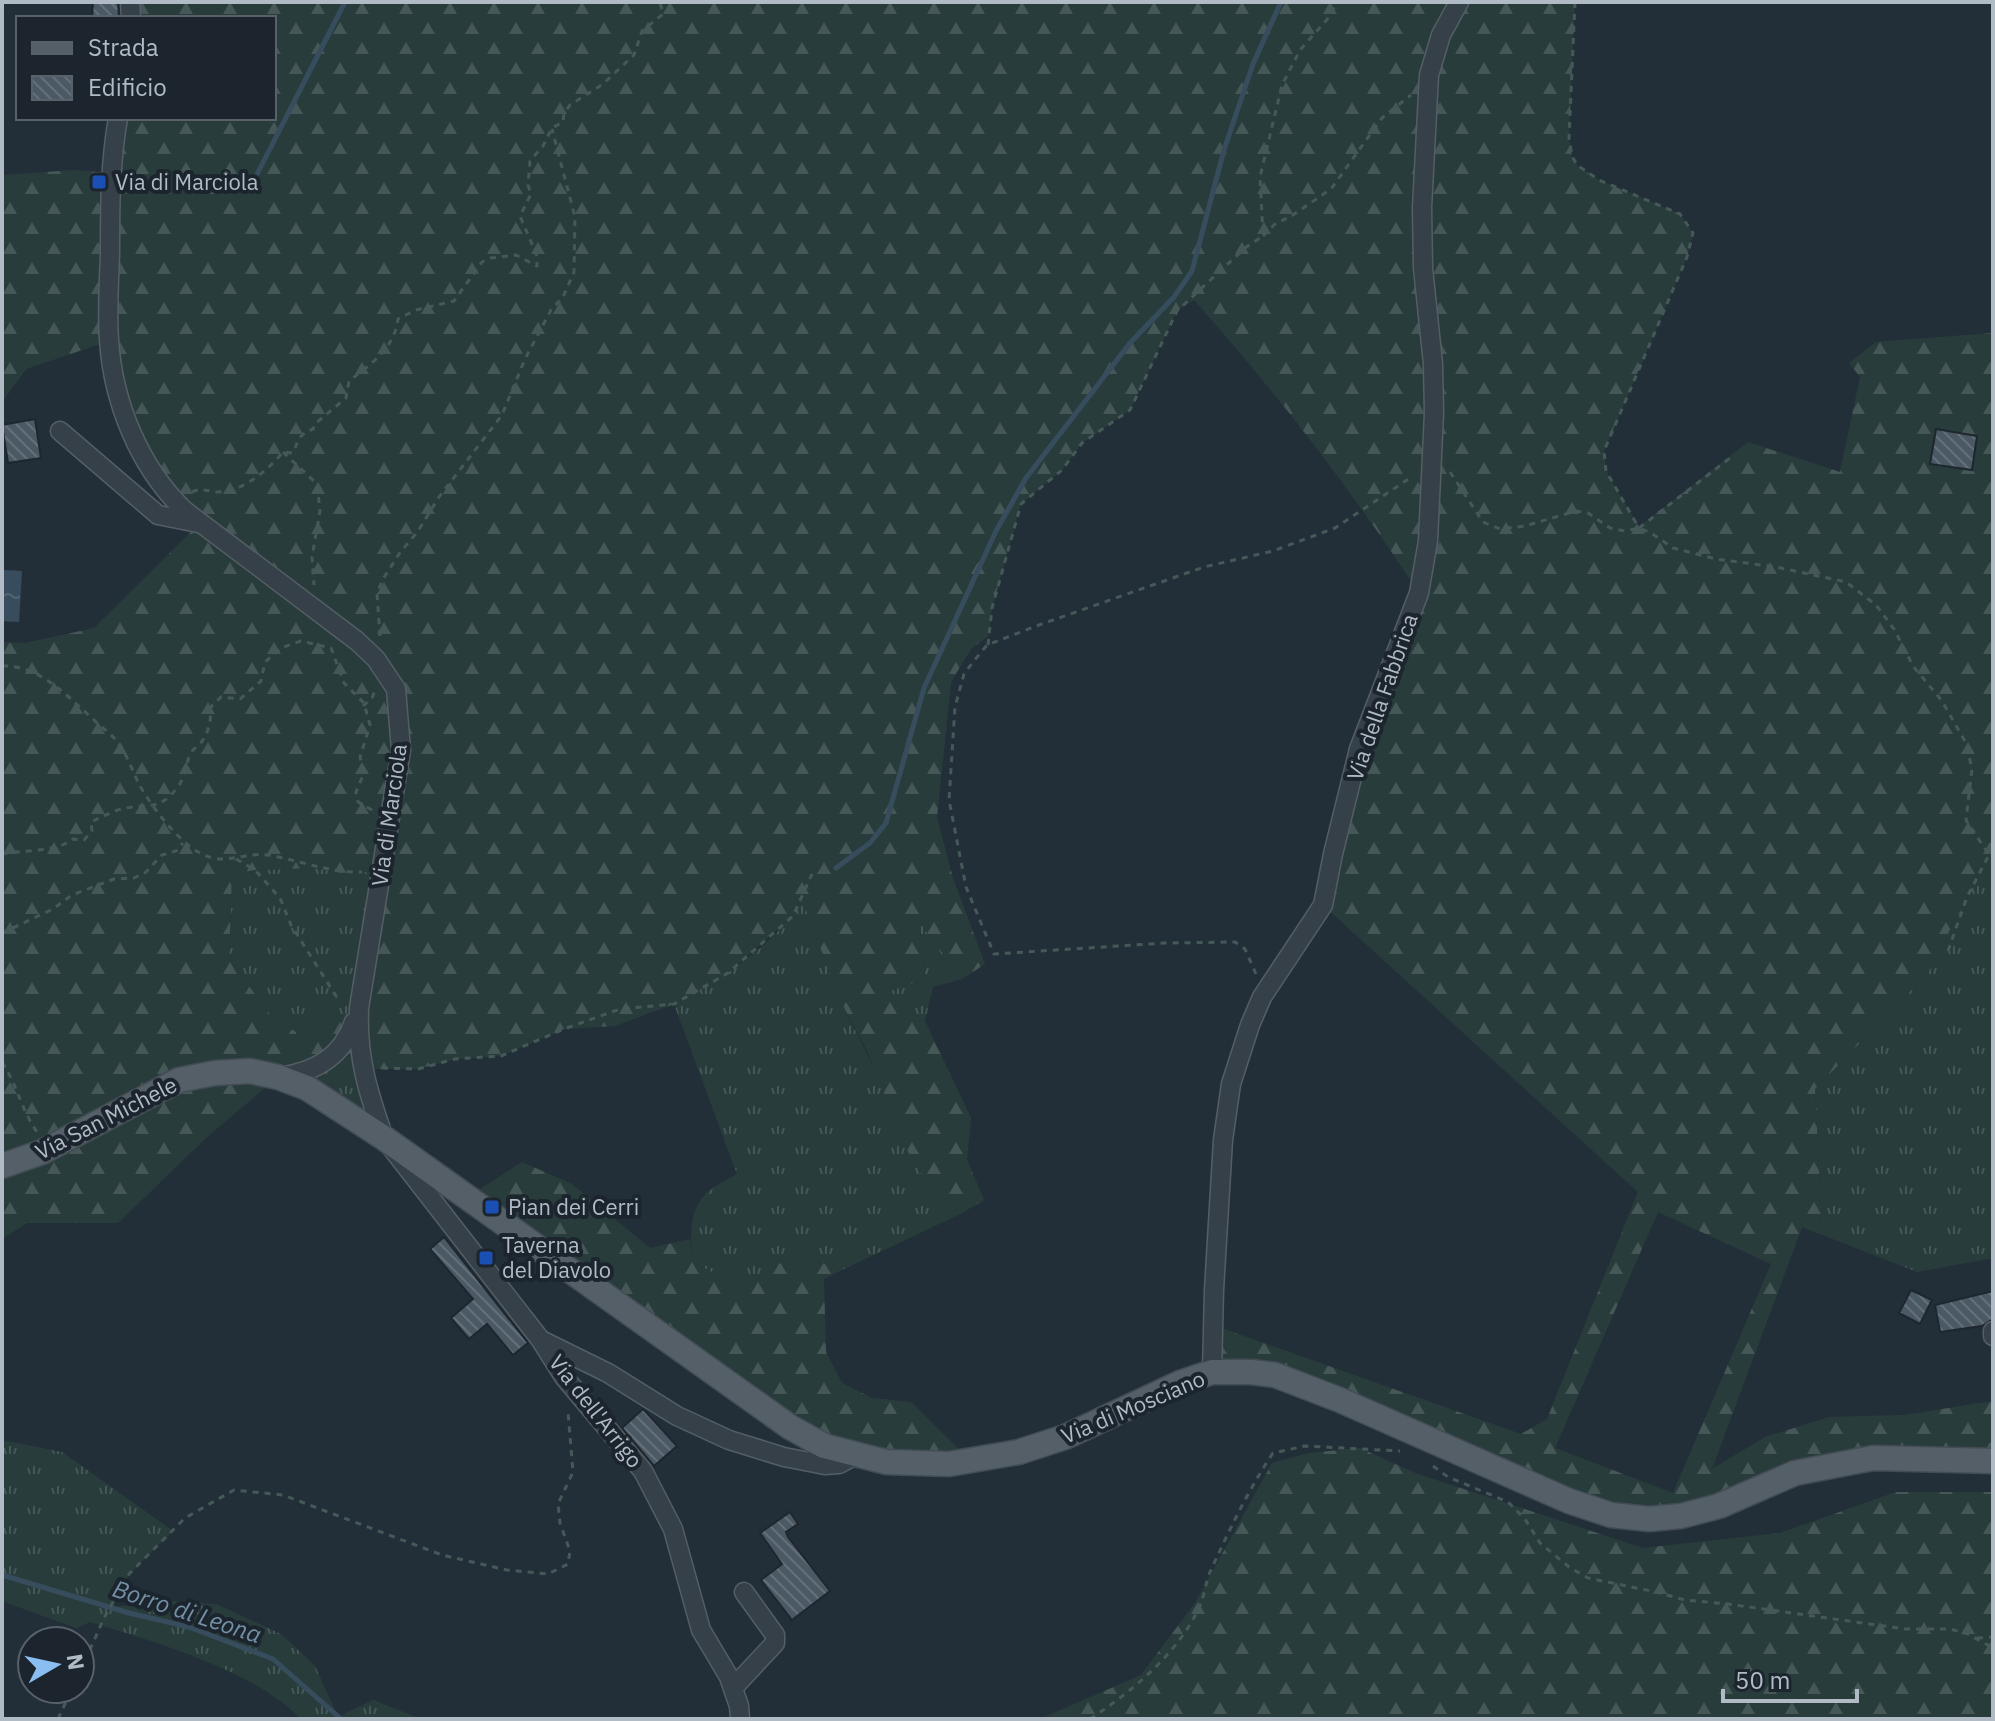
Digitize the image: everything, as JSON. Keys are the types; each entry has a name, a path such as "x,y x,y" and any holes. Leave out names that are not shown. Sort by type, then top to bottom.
{"main road":[{"name":"Via San Michele","path":"2,1166 42,1152 179,1080 215,1073 250,1071 307,1088 384,1138"},
{"name":"Via di Mosciano","path":"384,1138 790,1427 824,1446 886,1462 949,1464 1019,1452 1065,1437 1180,1383 1212,1372 1275,1375 1340,1400 1419,1443 1611,1515 1649,1519 1681,1516 1719,1506 1795,1473 1873,1458 1993,1461"}],"street":[{"name":"Via della Fabbrica","path":"1212,1372 1223,1140 1231,1084 1262,997 1323,905 1359,749 1419,593 1428,541 1432,463 1433,364 1423,268 1422,208 1429,75 1441,35 1459,2"},
{"name":"Via di Marciola","path":"118,120 110,179 111,354 117,393 137,449 175,502 357,641 376,659 396,689 401,750 359,1008 358,1041 363,1069 384,1138"},
{"path":"60,431 158,515 201,523"},
{"name":"Via di Marciola","path":"278,1077 309,1071 338,1051 349,1036 359,1008"},
{"name":"Via dell'Arrigo","path":"384,1138 540,1339 564,1377 643,1471 673,1529 701,1630 729,1677 740,1719"},
{"path":"540,1339 608,1373 677,1416 729,1440 784,1457 825,1465 839,1464 856,1455"},
{"path":"733,1688 775,1643 775,1635 744,1592"}],"path":[{"path":"283,452 292,453 296,441 346,398 349,381 373,362 397,336 398,319 403,315 454,301 482,262 491,258 516,255 537,266 537,256 520,216 531,194 528,185 530,161 543,146 552,128 563,122 564,113 577,99 603,84 634,55 642,31 663,14 660,2"},
{"path":"1263,236 1260,177 1282,85 1300,50 1331,15 1336,2"},
{"path":"1575,2 1569,138 1572,156 1577,165 1599,180 1680,214 1693,233 1687,257 1604,451 1606,471 1639,528 1673,548 1716,559 1776,567 1846,582 1876,605 1894,629 1913,666 1942,701 1966,743 1972,769 1966,820 1991,854 1967,897 1948,951"},
{"path":"1262,997 1245,949 1235,942 1165,943 994,954 966,887 949,800 955,707 964,674 987,645 992,608 1021,504 1062,470 1082,443 1130,410 1177,311 1276,223 1331,189 1382,118 1420,87 1429,75"},
{"path":"376,659 380,638 377,593 383,579 439,497 502,415 525,359 551,310 563,297 574,272 575,217 552,128"},
{"path":"175,502 198,489 219,492 250,482 283,452"},
{"path":"283,452 317,484 320,511 312,557 312,607"},
{"path":"987,645 1152,584 1204,567 1273,551 1335,528 1432,463 1450,472 1483,522 1500,529 1525,526 1576,511 1588,513 1610,528 1625,531 1639,528 1730,458"},
{"path":"2,854 67,845 73,839 84,840 92,831 91,822 112,812 156,806 182,780 191,753 208,730 212,718 210,708 221,697 240,699 251,691 261,681 265,662 281,648 301,641 331,648 344,683 364,703 370,725 360,757 364,773 356,792 358,802 376,814 390,817"},
{"path":"2,666 15,665 47,679 68,695 117,742 143,793 156,806 160,818 183,843 201,854 219,860 267,855 341,873 382,871"},
{"path":"2,933 53,909 72,895 114,879 134,878 146,872 162,855 176,851 183,843"},
{"path":"236,859 255,870 280,898 291,925 336,996 359,1008"},
{"path":"363,1069 418,1069 455,1059 501,1056 620,1009 674,1004 728,973 793,916 812,874"},
{"path":"2,1062 14,1080 22,1109 41,1136 42,1152"},
{"path":"96,1636 129,1574 185,1518 234,1490 283,1495 442,1555 507,1570 548,1574 568,1564 570,1551 560,1523 558,1504 573,1472 564,1377"},
{"path":"1090,1719 1139,1685 1198,1611 1221,1549 1252,1485 1273,1453 1305,1446 1384,1451 1419,1443 1425,1459 1448,1477 1508,1502 1525,1519 1540,1543 1588,1578 1685,1600 1905,1629 1950,1629 1993,1648"},
{"path":"1976,1639 1993,1637"}],"green space":[{"path":"130,2 1575,2 1569,138 1572,156 1577,165 1599,180 1680,214 1693,233 1687,257 1604,451 1606,471 1639,527 1748,442 1840,472 1860,377 1849,363 1876,342 1993,333 1993,853 1988,855 1928,973 1815,1089 1820,1234 1802,1227 1712,1469 1765,1437 1829,1417 1904,1415 1993,1401 1993,1461 1873,1458 1719,1506 1611,1515 1340,1400 1212,1372 1213,1325 1521,1434 1547,1419 1638,1192 1323,905 1333,854 1419,593 1312,442 1194,300 1177,311 1130,410 1082,443 1062,470 1021,504 992,608 989,635 971,649 951,682 937,818 953,878 985,964 962,979 919,922 925,979 888,992 925,1021 971,1118 967,1160 984,1200 960,1214 936,1192 911,1159 867,1051 840,1000 802,899 793,916 728,973 674,1004 615,1026 564,1029 501,1056 455,1059 418,1069 363,1069 358,1041 278,1077 207,1137 118,1223 27,1223 2,1239 2,642 25,643 94,628 200,523 137,449 109,341 26,369 2,402 2,175 74,170 110,173 118,120 276,120 276,16 131,16","holes":["314,868 341,873 382,871 359,1008 326,1022 296,1040 296,1032 273,1018 229,960 232,874","1658,1212 1771,1264 1673,1493 1555,1448"]},
{"path":"1993,853 1993,1258 1917,1272 1820,1234 1815,1089 1928,973 1988,855"},
{"path":"314,868 341,873 382,871 359,1008 384,1138 278,1077 358,1009 326,1022 295,1041 296,1032 273,1019 229,960 232,874"},
{"path":"802,898 840,1000 936,1192 960,1214 840,1271 811,1259 791,1258 748,1286 722,1278 694,1262 691,1236 699,1202 716,1186 737,1174 674,1004 746,960 778,932"},
{"path":"919,920 962,979 933,987 925,1021 887,992 925,979"},
{"path":"522,1162 572,1184 650,1248 690,1239 694,1262 722,1278 748,1286 783,1262 800,1257 840,1271 824,1279 826,1352 842,1383 872,1398 911,1402 971,1461 824,1446 468,1197"},
{"path":"2,1440 62,1452 173,1531 129,1574 112,1607 170,1601 216,1604 281,1634 315,1666 338,1717 373,1700 421,1719 301,1719 257,1686 202,1660 90,1622 68,1625 2,1601"},
{"path":"1360,1448 1415,1473 1643,1548 1780,1533 1896,1492 1993,1492 1993,1719 1040,1719 1141,1675 1195,1603 1272,1463 1309,1453"}],"water":[{"path":"2,570 22,571 19,622 2,621"}],"building":[{"path":"93,2 118,2 119,16 92,16"},
{"path":"35,419 41,458 8,463 2,425"},
{"path":"1936,429 1977,436 1972,470 1930,464"},
{"path":"444,1237 528,1343 513,1355 487,1324 469,1339 451,1318 473,1299 430,1249"},
{"path":"1911,1290 1932,1300 1920,1324 1899,1313"},
{"path":"1993,1291 1993,1319 1982,1326 1940,1332 1935,1305"},
{"path":"643,1409 677,1446 654,1466 622,1428"},
{"path":"790,1512 798,1524 786,1532 788,1537 830,1591 792,1620 761,1580 782,1564 760,1533"}],"waterway":[{"path":"251,186 345,2"},
{"path":"836,868 870,843 886,823 924,688 996,531 1026,478 1130,343 1174,297 1192,271 1224,150 1253,64 1281,2"},
{"name":"Borro di Leona","path":"2,1575 129,1613 189,1627 273,1659 341,1719"}],"place":[{"name":"Via di Marciola","path":"99,182"},
{"name":"Pian dei Cerri","path":"492,1207"},
{"name":"Taverna del Diavolo","path":"486,1258"}]}
